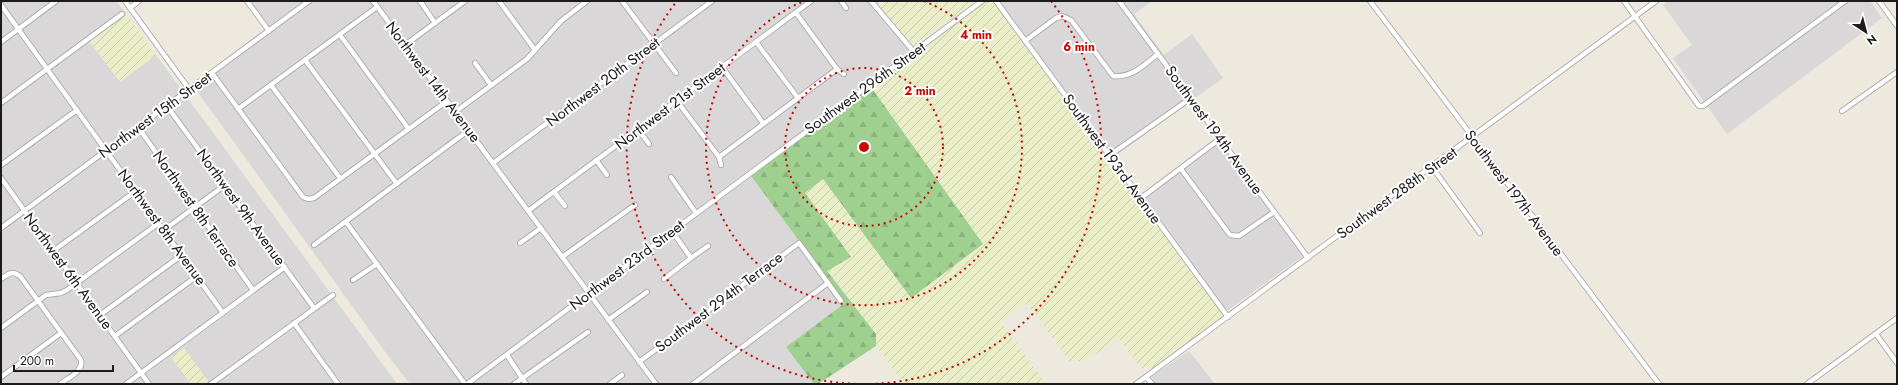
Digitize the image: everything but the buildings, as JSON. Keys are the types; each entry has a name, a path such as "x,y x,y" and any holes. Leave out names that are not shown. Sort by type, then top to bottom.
{"street":[{"path":"1,42 56,1"},
{"path":"125,1 190,89"},
{"path":"130,8 139,1"},
{"path":"247,1 269,31"},
{"name":"Northwest 15th Street","path":"1,228 309,1"},
{"name":"Northwest 14th Avenue","path":"373,1 656,384"},
{"path":"420,1 435,23"},
{"path":"406,45 465,1"},
{"path":"499,1 535,50"},
{"path":"455,112 527,59 561,21 587,1"},
{"path":"622,1 676,73"},
{"name":"Northwest 20th Street","path":"493,164 712,1"},
{"name":"Northwest 21st Street","path":"528,211 811,1"},
{"path":"841,1 846,8"},
{"path":"871,1 914,52"},
{"name":"Southwest 296th Street","path":"747,175 982,1"},
{"name":"Southwest 193rd Avenue","path":"996,1 1228,317"},
{"name":"Southwest 194th Avenue","path":"1119,1 1308,258"},
{"name":"Southwest 197th Avenue","path":"1370,1 1659,384"},
{"path":"1624,1 1699,106 1703,106 1845,1"},
{"name":"Southwest 288th Street","path":"1136,384 1656,1"},
{"path":"1879,1 1897,26"},
{"name":"Northwest 8th Avenue","path":"1,5 223,313"},
{"path":"238,109 377,7"},
{"path":"796,13 837,69 844,74"},
{"path":"1,103 122,14"},
{"path":"1025,41 1056,18 1062,16 1070,20 1113,76 1123,77 1132,74 1158,54"},
{"path":"340,35 408,128"},
{"path":"756,42 798,98"},
{"path":"305,60 397,184"},
{"path":"475,63 491,85"},
{"path":"722,67 763,123"},
{"path":"719,157 837,69"},
{"path":"1842,111 1897,72"},
{"path":"212,73 303,197 308,199 314,198 447,101"},
{"path":"271,85 340,178"},
{"path":"1110,155 1191,98"},
{"path":"677,101 719,157 721,165"},
{"name":"Northwest 9th Avenue","path":"167,106 314,308"},
{"path":"1,165 77,110"},
{"name":"Northwest 8th Terrace","path":"138,127 253,290"},
{"path":"638,129 649,144"},
{"path":"314,245 469,130"},
{"path":"1141,198 1221,138"},
{"path":"596,160 607,175"},
{"path":"1432,167 1480,233"},
{"path":"1181,169 1230,235 1239,236 1274,212"},
{"name":"Northwest 23rd Street","path":"507,355 747,175"},
{"path":"671,177 696,213"},
{"name":"Northwest 6th Avenue","path":"1,178 149,384"},
{"path":"164,230 225,185"},
{"path":"54,251 136,191"},
{"path":"554,192 565,206"},
{"path":"562,257 635,205"},
{"path":"346,222 466,384 507,355 526,384"},
{"path":"1,328 46,295 61,293 77,283 159,223"},
{"path":"520,243 541,228"},
{"path":"672,231 691,258"},
{"name":"Southwest 294th Terrace","path":"639,362 798,243 828,283"},
{"path":"664,278 708,246"},
{"path":"100,315 182,255"},
{"path":"353,280 377,264"},
{"path":"126,384 285,267"},
{"path":"1,279 10,272 16,272 20,276 81,360 82,365 80,369 60,384"},
{"path":"115,336 197,276"},
{"path":"693,384 828,283 841,301"},
{"path":"608,320 647,292"},
{"path":"212,384 332,295"},
{"path":"1807,384 1897,318"},
{"path":"294,323 338,384"},
{"path":"514,384 588,332"},
{"path":"1,378 61,333"},
{"path":"1876,334 1897,363"},
{"path":"610,384 622,375"},
{"path":"1146,377 1152,384"}],"shaded area":[{"path":"1,1 116,1 126,14 89,41 120,82 156,55 397,384 206,384 209,382 171,357 191,384 1,384"},
{"path":"244,1 876,1 916,54 751,176 845,303 786,347 814,384 410,384 192,84 265,29"},
{"path":"995,1 1152,1 1134,14 1164,55 1192,34 1223,78 1111,159"},
{"path":"1668,1 1870,1 1882,18 1727,134 1673,58 1692,45 1663,5"},
{"path":"1221,142 1303,256 1224,313 1141,200"},
{"path":"1189,351 1215,384 1156,384 1151,377"}],"green space":[{"path":"876,1 976,1 912,48"},
{"path":"984,1 995,1 1224,313 1217,321 1154,368 1141,368 1118,338 1087,360 1070,362 1027,303 1001,322 1046,384 904,384 876,346 876,334 826,270 851,257 805,193 823,179 911,298 983,244 871,87"},
{"path":"126,14 156,55 120,82 89,41"},
{"path":"871,87 983,244 911,298 823,179 805,193 851,257 827,271 876,334 876,346 818,384 814,384 786,347 845,303 751,176"},
{"path":"184,348 209,382 206,384 191,384 171,357"}]}
